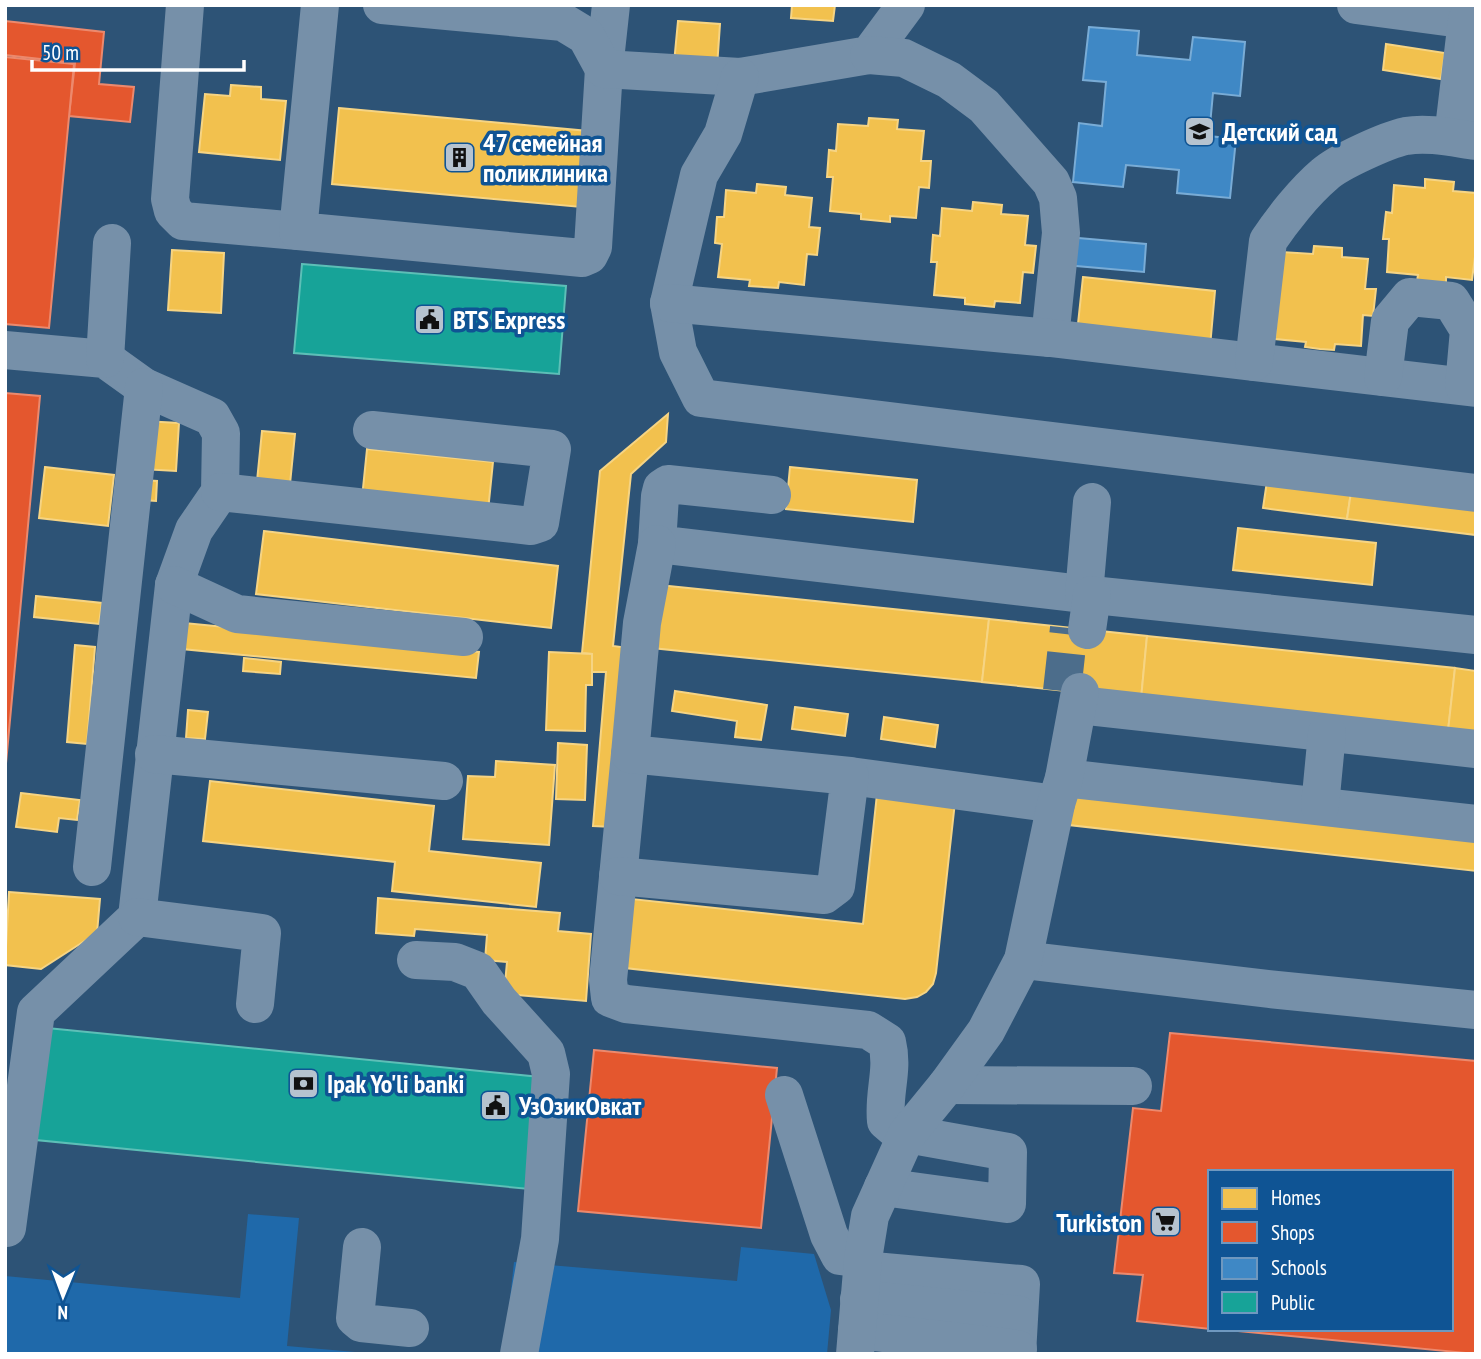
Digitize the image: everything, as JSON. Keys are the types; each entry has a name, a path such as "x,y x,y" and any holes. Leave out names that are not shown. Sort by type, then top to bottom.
{"street":[{"path":"185,5 170,199 173,211 183,220 582,258 589,255 593,247 604,69 611,5"},
{"path":"298,231 320,5"},
{"path":"384,5 563,22 586,36 604,69"},
{"path":"886,57 907,5"},
{"path":"1254,362 1268,241 1277,227 1325,174 1385,141 1409,135 1464,139 1471,20 1356,5"},
{"path":"604,69 740,76 886,57 949,80 984,106 1051,182 1058,198 1061,233 1050,338"},
{"path":"740,76 723,134 699,175 669,303 678,352 701,398 1476,493"},
{"path":"105,359 112,243"},
{"path":"669,303 1050,338 1254,362 1383,377 1470,387 1469,330 1451,301 1410,297 1390,321 1383,377"},
{"path":"5,350 105,359 144,387 212,417 221,433 220,492 194,530 174,585 137,916 36,1012 7,1228"},
{"path":"92,867 144,387"},
{"path":"220,492 531,526 540,523 552,449 372,430"},
{"path":"772,495 668,484 662,488 657,544 642,624 608,980 610,998 626,1004 868,1030 887,1042 891,1059 884,1109 886,1121 892,1127 907,1133 1008,1152 1007,1204 883,1187"},
{"path":"1081,608 1092,502"},
{"path":"657,544 1081,608 1476,635"},
{"path":"174,585 237,614 464,637"},
{"path":"859,1302 870,1216 907,1133 947,1085 986,1031 1023,960 1060,791 1073,696 1326,733 1476,749"},
{"path":"1320,806 1326,733"},
{"path":"154,754 444,781"},
{"path":"630,754 850,776 1320,806 1476,824"},
{"path":"618,876 824,895 836,886 850,776"},
{"path":"137,916 262,933 255,1004"},
{"path":"416,960 454,962 478,971 505,1008 546,1053 551,1074 540,1238 519,1354"},
{"path":"1023,960 1476,1010"},
{"path":"947,1085 1133,1086"},
{"path":"784,1095 829,1235 859,1302"},
{"path":"362,1247 355,1318 361,1323 410,1328"},
{"path":"1021,1284 1018,1339 859,1302 1021,1284"}],"shaded area":[{"path":"248,1214 299,1218 287,1346 378,1354 5,1354 5,1276 240,1298"},
{"path":"741,1247 814,1254 831,1310 827,1354 504,1354 514,1262 737,1281"}],"building: Homes":[{"path":"792,5 835,5 833,21 791,18"},
{"path":"678,21 720,24 717,67 674,63"},
{"path":"1386,44 1445,53 1441,79 1383,70"},
{"path":"231,85 261,87 261,99 286,101 280,160 199,152 205,94 230,96"},
{"name":"47 семейная поликлиника","path":"339,108 588,131 581,207 332,184"},
{"path":"869,118 898,120 897,129 924,131 921,161 931,161 929,188 919,187 916,218 890,216 890,222 861,219 861,214 830,211 833,177 827,177 829,150 836,151 838,124 868,126"},
{"path":"1425,179 1454,182 1453,191 1476,193 1476,249 1472,280 1446,277 1446,284 1417,281 1418,275 1387,272 1389,239 1383,239 1386,212 1392,213 1394,185 1425,188"},
{"path":"757,184 786,187 785,195 812,198 809,227 820,228 817,255 807,254 804,285 779,282 778,288 749,286 750,280 718,277 722,244 715,243 717,217 724,217 726,190 756,193"},
{"path":"973,202 1002,205 1001,214 1028,216 1025,245 1036,246 1033,273 1023,272 1020,303 995,301 994,307 965,304 965,298 934,295 937,262 931,262 933,235 940,236 942,208 972,211"},
{"path":"1314,246 1342,248 1342,257 1368,259 1365,289 1376,289 1373,316 1363,315 1361,346 1335,344 1334,350 1320,349 1305,347 1306,342 1275,339 1282,252 1313,254"},
{"path":"172,250 224,253 221,313 168,310"},
{"path":"1083,277 1215,291 1210,347 1077,333"},
{"path":"668,414 666,442 631,474 613,646 629,648 613,827 593,826 606,672 592,672 592,654 582,653 600,471"},
{"path":"143,421 179,423 176,471 142,469"},
{"path":"262,431 295,434 290,484 257,481"},
{"path":"367,449 493,462 488,511 362,498"},
{"path":"45,467 114,475 108,526 39,518"},
{"path":"790,467 917,480 913,522 786,509"},
{"path":"143,480 157,481 156,501 142,500"},
{"path":"1267,481 1351,492 1347,519 1263,508"},
{"path":"1351,492 1476,507 1476,535 1347,519"},
{"path":"1238,528 1376,543 1372,585 1233,570"},
{"path":"264,531 558,566 551,628 256,594"},
{"path":"659,585 989,619 982,682 652,648"},
{"path":"36,596 102,603 99,624 34,617"},
{"path":"989,619 1147,636 1141,699 982,682"},
{"path":"184,623 479,652 476,678 182,649"},
{"path":"1147,636 1455,668 1448,731 1141,699"},
{"path":"75,645 95,647 87,744 67,742"},
{"path":"549,652 592,654 592,685 586,685 585,731 546,730"},
{"path":"244,658 281,662 280,674 243,671"},
{"path":"1455,668 1476,671 1476,734 1448,731"},
{"path":"675,691 767,705 761,740 735,737 737,721 672,711"},
{"path":"795,707 848,714 845,736 792,729"},
{"path":"188,710 208,712 205,739 186,738"},
{"path":"884,717 938,725 935,747 881,739"},
{"path":"558,743 587,745 585,800 556,799"},
{"path":"496,761 555,765 549,845 463,839 468,776 495,777"},
{"path":"210,781 434,806 429,851 541,863 536,907 392,891 395,862 203,841"},
{"path":"1074,788 1476,833 1476,871 1069,825"},
{"path":"21,793 80,800 77,820 59,818 57,832 16,827"},
{"path":"877,794 955,802 936,973 933,984 926,992 905,999 625,968 632,899 863,924"},
{"path":"9,892 100,899 97,933 41,969 5,965"},
{"path":"378,898 560,913 558,931 591,934 586,1001 504,994 507,962 485,960 487,935 415,929 414,936 376,933"}],"building: Shops":[{"path":"5,21 104,32 99,84 134,87 130,122 69,116 75,63 5,55"},
{"path":"5,57 74,64 49,328 5,324"},
{"path":"5,393 40,396 5,774"},
{"name":"Turkiston","path":"1170,1033 1476,1061 1476,1354 1238,1331 1453,1331 1453,1170 1208,1170 1208,1329 1137,1321 1143,1275 1114,1273 1133,1108 1161,1111"},
{"path":"594,1050 777,1068 761,1228 578,1211"}],"building: Schools":[{"path":"1089,27 1139,31 1137,55 1190,60 1193,37 1245,42 1240,96 1213,93 1209,136 1236,139 1230,198 1177,193 1179,170 1126,165 1123,187 1073,182 1079,123 1102,126 1106,82 1083,80"},
{"path":"1067,237 1146,244 1144,272 1065,265"}],"building: Public":[{"name":"BTS Express","path":"302,264 566,286 559,374 294,353"},
{"path":"47,1028 540,1077 529,1189 36,1140"}],"tunnel":[{"path":"1062,691 1069,628"}],"place":[{"name":"Детский сад","path":"1199,131"},
{"name":"47 семейная поликлиника","path":"460,157"},
{"name":"BTS Express","path":"430,319"},
{"name":"Ipak Yo'li banki","path":"304,1083"},
{"name":"УзОзикОвкат","path":"496,1105"},
{"name":"Turkiston","path":"1165,1222"}]}
